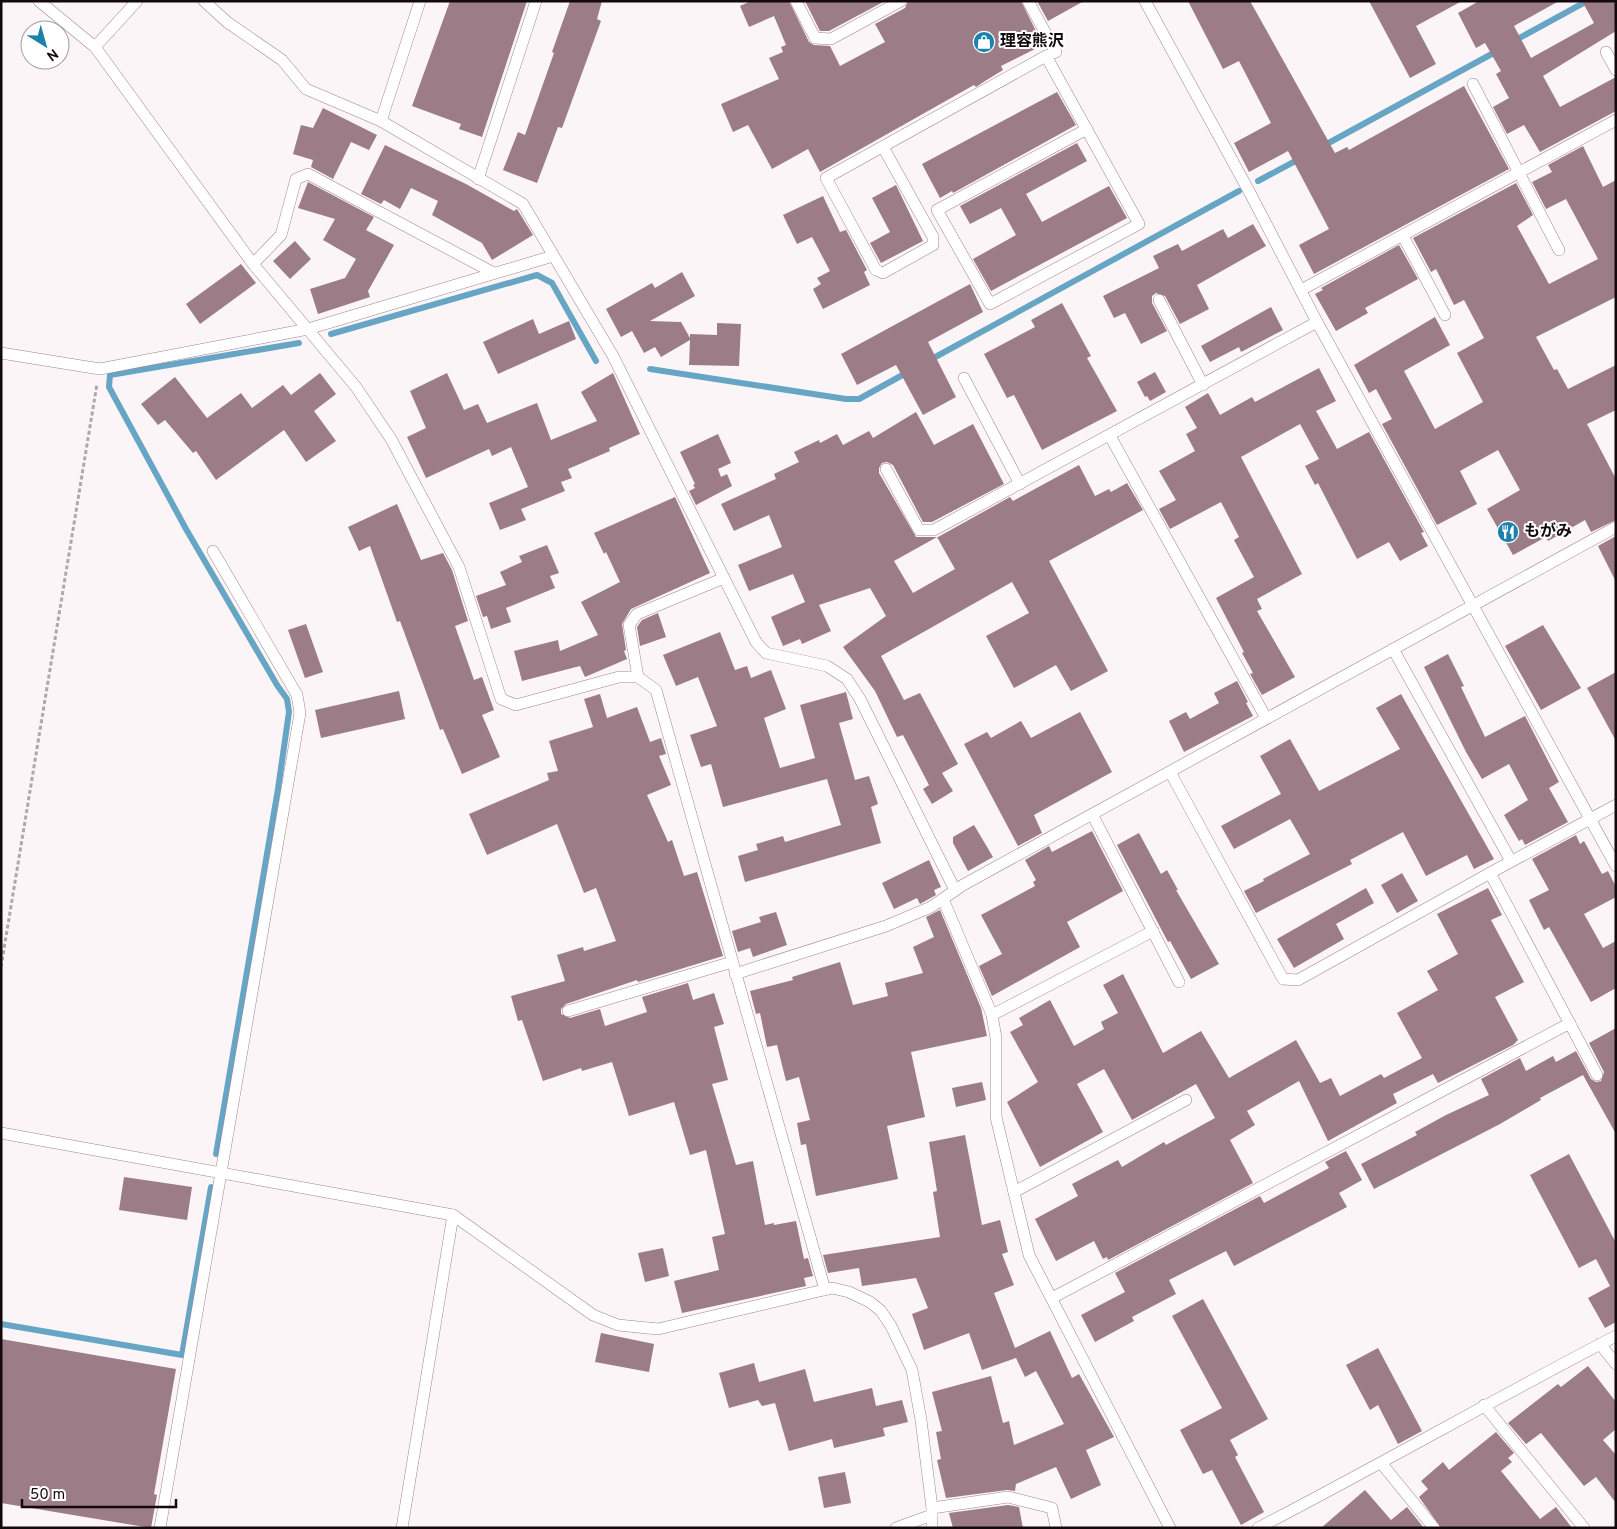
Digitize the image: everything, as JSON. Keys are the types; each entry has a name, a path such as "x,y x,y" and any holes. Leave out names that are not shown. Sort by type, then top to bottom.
{"lane":[{"path":"39,1 95,47 253,264 356,387 391,439 459,567 501,699 516,705 618,677 638,677 656,690 825,1290"},
{"path":"95,47 137,1"},
{"path":"204,1 226,22 282,60 306,88 381,121 523,204 613,356 756,642 766,653 827,666 847,679 860,699 955,890"},
{"path":"381,121 420,1"},
{"path":"478,179 536,1"},
{"path":"796,1 815,38 831,40 901,1"},
{"path":"883,147 933,237 932,245 883,273 876,270 826,178 1056,52 1028,1"},
{"path":"1144,1 1317,322 1616,866"},
{"path":"1606,52 1616,70"},
{"path":"1046,56 1139,224 990,304 937,210 1086,129"},
{"path":"1473,84 1559,250"},
{"path":"1301,290 1616,120"},
{"path":"253,264 281,235 296,179 308,174 492,272"},
{"path":"933,237 948,229"},
{"path":"1404,236 1444,315"},
{"path":"1,353 100,369 308,329 492,272 553,256"},
{"path":"1159,300 1203,385"},
{"path":"886,469 920,530 934,530 1317,322"},
{"path":"964,378 1020,484"},
{"path":"1110,436 1266,718"},
{"path":"735,974 886,926 943,899 955,890 1093,816 1266,718 1616,527"},
{"path":"160,1528 223,1172 300,713 297,695 213,551"},
{"path":"638,677 629,625 637,614 724,578"},
{"path":"1393,649 1511,861"},
{"path":"1170,772 1283,979 1298,980 1511,861 1616,805"},
{"path":"1093,816 1179,982"},
{"path":"1490,873 1597,1075"},
{"path":"943,899 992,1015 996,1038 996,1117 1029,1254 1170,1528"},
{"path":"992,1015 1153,931"},
{"path":"568,1011 732,962"},
{"path":"1052,1298 1570,1023"},
{"path":"1014,1192 1186,1100"},
{"path":"1,1133 453,1215 593,1315 618,1325 658,1328 832,1288 862,1297 881,1311 891,1326 912,1370 922,1420 932,1511 932,1528"},
{"path":"402,1528 453,1215"},
{"path":"1258,1528 1382,1464 1484,1405 1616,1336"},
{"path":"1600,1344 1616,1364"},
{"path":"1484,1405 1584,1528"},
{"path":"1382,1464 1434,1528"},
{"path":"896,1528 932,1511 1008,1497 1052,1508 1056,1528"}],"path":[{"path":"1,967 100,369"}],"building":[{"path":"450,1 527,1 482,137 459,129 461,124 412,106"},
{"path":"570,1 602,1 597,19 601,21 562,128 558,127 537,183 503,170 518,132 525,135"},
{"path":"751,1 789,1 809,42 814,45 830,46 840,66 885,42 875,24 905,8 908,1 1021,1 1043,45 1001,66 1003,70 976,87 974,85 820,172 808,149 772,169 748,125 733,132 721,104 779,79 769,58 783,52 781,47 786,45 774,16 749,27 740,6"},
{"path":"805,1 885,1 829,31 820,31"},
{"path":"1037,1 1084,1 1048,21"},
{"path":"1188,1 1250,1 1335,153 1347,147 1349,150 1464,86 1509,169 1314,274 1299,245 1329,229 1288,151 1249,172 1234,143 1271,123 1239,61 1223,69"},
{"path":"1369,1 1462,1 1416,26 1436,64 1410,78"},
{"path":"1479,1 1559,1 1514,26 1531,58 1594,23 1582,1 1616,1 1616,31 1543,76 1560,107 1616,77 1616,111 1540,152 1524,125 1507,134 1493,107 1509,98 1496,74 1501,71 1485,43 1476,48 1458,13"},
{"path":"1057,92 1076,125 953,193 952,191 940,198 922,164"},
{"path":"323,108 377,135 369,150 351,142 333,179 311,167 313,160 293,154 301,125 313,128"},
{"path":"1077,143 1087,161 1026,194 1042,222 1109,186 1127,218 991,291 973,259 1016,235 1001,208 970,224 960,206"},
{"path":"385,145 466,184 514,211 517,209 533,235 492,260 482,243 432,215 438,201 411,188 400,209 384,200 381,204 361,194"},
{"path":"1583,146 1603,187 1616,180 1616,297 1536,337 1554,370 1557,369 1568,389 1616,365 1616,410 1587,424 1616,479 1616,520 1591,532 1585,520 1548,541 1546,537 1513,555 1487,509 1520,490 1498,450 1460,471 1477,504 1437,525 1382,424 1392,419 1376,389 1369,393 1354,365 1435,317 1450,345 1404,371 1435,429 1483,402 1457,353 1484,338 1464,300 1454,305 1436,269 1431,272 1413,238 1516,183 1533,215 1517,226 1549,284 1598,259 1566,199 1546,209 1532,182 1552,172 1548,165"},
{"path":"308,182 374,217 366,230 394,245 368,291 370,297 318,314 310,289 345,278 356,259 323,240 335,219 298,208"},
{"path":"896,185 923,241 881,263 870,243 890,232 872,198"},
{"path":"823,196 840,232 846,230 867,270 864,272 870,285 823,309 813,289 821,284 817,278 830,271 812,237 797,244 783,215"},
{"path":"1253,224 1266,246 1197,285 1209,309 1180,324 1165,296 1156,293 1152,296 1152,303 1167,331 1141,344 1125,313 1114,318 1103,296 1159,268 1153,256 1178,244 1182,251 1223,229 1228,238"},
{"path":"295,241 311,259 290,279 273,261"},
{"path":"1399,245 1418,279 1365,308 1368,313 1336,331 1315,294 1323,290 1321,288"},
{"path":"241,264 256,283 200,324 186,304"},
{"path":"682,272 695,296 650,321 681,322 690,338 690,334 717,335 717,323 741,324 739,366 689,365 690,340 661,357 655,347 644,353 632,331 621,337 606,309 652,283 655,288"},
{"path":"970,284 983,312 928,342 956,397 923,415 896,365 857,385 841,354"},
{"path":"1062,303 1091,356 1087,358 1117,411 1042,450 1014,395 1007,398 984,354 1035,327 1031,320"},
{"path":"1271,307 1283,330 1241,352 1239,347 1210,362 1201,346"},
{"path":"533,319 539,334 569,321 576,339 498,374 483,342"},
{"path":"1319,368 1336,401 1316,411 1337,449 1369,432 1424,532 1421,533 1428,546 1400,561 1389,542 1357,559 1318,483 1315,485 1305,466 1319,459 1300,424 1241,457 1302,574 1257,599 1262,609 1257,611 1295,677 1262,695 1250,674 1253,673 1242,653 1244,652 1216,598 1254,577 1234,540 1239,537 1221,502 1170,529 1159,509 1176,500 1159,471 1195,451 1186,434 1197,428 1185,407 1208,393 1220,415 1252,397 1255,402"},
{"path":"1155,372 1166,392 1150,401 1147,396 1145,397 1137,382"},
{"path":"320,373 336,394 314,411 336,441 306,462 284,430 216,480 196,451 193,453 165,420 158,425 141,404 175,377 207,418 241,393 252,408 283,385 291,395"},
{"path":"447,373 464,410 478,404 487,423 537,403 551,440 597,421 581,392 613,373 640,434 609,448 610,451 568,469 572,478 561,482 565,491 521,509 526,520 500,530 489,503 528,487 511,447 492,456 489,449 426,478 407,437 426,428 410,391"},
{"path":"916,412 934,445 973,424 1004,484 932,522 923,522 893,465 887,462 882,463 879,473 916,537 937,537 938,537 1010,497 1013,501 1079,465 1095,496 1109,489 1111,492 1127,483 1143,510 1049,561 1108,671 1071,691 1056,665 1014,688 986,636 1029,613 1012,582 881,656 904,700 920,693 958,764 942,773 953,791 932,804 923,789 929,785 903,735 897,737 875,691 843,647 886,616 870,588 819,605 831,631 802,644 800,639 783,646 771,617 805,602 793,574 749,591 738,565 782,547 769,515 734,531 721,504 776,479 774,474 799,462 794,452 819,440 820,443 837,434 843,445 869,431 873,438","holes":["937,537 955,569 913,593 894,561"]},
{"path":"718,434 731,463 718,469 721,477 727,474 732,486 696,505 689,491 695,488 693,485 695,484 680,452"},
{"path":"675,497 710,573 631,609 622,624 626,650 624,651 627,659 585,677 580,666 522,681 514,651 558,640 560,651 598,635 581,602 620,582 606,552 604,554 594,533"},
{"path":"397,504 421,560 443,553 452,570 468,621 455,626 474,680 482,677 494,710 482,715 500,757 462,774 443,729 440,730 400,621 397,622 370,546 359,551 348,527"},
{"path":"1616,536 1616,582 1598,546"},
{"path":"547,545 559,573 550,576 555,588 506,608 511,622 491,629 487,616 483,617 476,596 506,585 500,572 522,562 519,556"},
{"path":"658,613 666,637 640,646 637,627 642,620"},
{"path":"306,624 323,672 305,678 288,630"},
{"path":"1543,625 1581,688 1541,710 1505,646"},
{"path":"720,632 735,670 747,666 751,678 771,670 786,709 764,718 780,768 815,758 800,705 846,692 853,719 839,723 855,780 869,776 878,804 871,807 881,843 745,882 738,856 758,850 756,844 783,836 785,842 841,825 827,779 723,807 711,764 701,767 690,735 717,726 698,677 676,686 663,655"},
{"path":"1448,654 1464,686 1461,687 1485,737 1525,716 1559,782 1549,788 1568,822 1525,845 1522,839 1519,841 1504,815 1528,800 1509,764 1482,779 1466,752 1424,667"},
{"path":"1616,672 1616,741 1587,688"},
{"path":"1237,681 1253,716 1184,752 1169,721 1186,712 1190,719 1219,703 1214,693"},
{"path":"399,691 405,719 321,738 315,710"},
{"path":"600,694 607,718 637,707 650,742 661,738 666,754 659,756 671,785 647,795 668,842 672,840 684,876 697,872 723,956 638,982 637,980 566,1004 561,1009 561,1014 570,1018 600,1009 605,1026 647,1012 642,997 688,983 693,1000 714,993 724,1024 714,1027 728,1080 712,1084 736,1165 753,1161 765,1225 796,1221 804,1259 808,1258 813,1276 804,1278 806,1286 682,1313 674,1281 719,1270 712,1237 725,1234 706,1150 690,1155 674,1102 629,1116 612,1062 582,1071 581,1068 543,1081 522,1020 518,1021 511,996 565,981 557,955 583,947 584,951 616,941 596,888 584,893 557,824 487,855 469,814 549,780 547,773 558,771 549,741 593,727 584,699"},
{"path":"1401,694 1494,859 1474,869 1467,855 1426,876 1403,832 1350,860 1352,864 1256,913 1244,891 1310,854 1290,819 1234,849 1221,826 1281,794 1260,756 1290,739 1319,791 1400,749 1376,708"},
{"path":"1080,712 1112,772 1034,815 1042,833 1018,846 964,744 987,732 991,738 1021,721 1031,738"},
{"path":"974,825 993,857 968,871 953,843 953,837"},
{"path":"1092,831 1123,891 1067,922 1080,947 992,996 979,966 1002,954 981,915 1035,886 1033,882 1036,880 1025,860 1049,846 1052,852"},
{"path":"1139,833 1161,874 1167,870 1178,890 1176,890 1219,964 1191,979 1170,941 1168,942 1117,845"},
{"path":"1576,835 1580,844 1584,841 1602,874 1608,871 1616,887 1616,897 1584,914 1603,948 1616,941 1616,988 1591,1002 1549,927 1544,930 1529,900 1549,890 1532,859"},
{"path":"929,860 941,887 934,890 936,895 920,904 917,898 894,909 882,883"},
{"path":"1402,873 1418,901 1397,913 1381,885"},
{"path":"1366,888 1374,903 1336,924 1344,939 1294,968 1277,939"},
{"path":"1488,888 1502,915 1491,920 1524,982 1495,997 1518,1040 1513,1045 1438,1083 1433,1074 1393,1094 1397,1103 1328,1141 1299,1081 1247,1111 1255,1125 1230,1140 1253,1183 1108,1260 1107,1257 1103,1259 1094,1241 1056,1261 1035,1219 1078,1196 1072,1184 1118,1160 1122,1167 1164,1142 1166,1145 1215,1118 1196,1084 1132,1120 1104,1069 1077,1084 1103,1132 1040,1167 1007,1102 1038,1082 1010,1032 1023,1025 1019,1018 1050,1000 1074,1046 1104,1029 1101,1022 1118,1013 1103,985 1123,974 1163,1053 1201,1031 1229,1078 1296,1040 1320,1083 1331,1078 1340,1096 1381,1074 1384,1078 1422,1058 1397,1013 1438,990 1427,971 1458,954 1437,914"},
{"path":"940,910 981,1008 987,1036 911,1052 925,1117 887,1126 898,1179 816,1196 806,1144 801,1145 797,1123 810,1120 799,1077 786,1081 777,1045 767,1047 760,1013 756,1014 750,991 793,980 792,977 840,962 853,1005 888,996 885,983 923,973 913,947 934,937 926,917"},
{"path":"776,912 787,945 753,957 750,948 738,952 732,931 761,922 759,917"},
{"path":"1616,1028 1616,1134 1583,1075 1540,1098 1541,1100 1500,1124 1374,1189 1361,1164 1417,1135 1415,1132 1446,1115 1489,1095 1481,1079 1520,1058 1526,1071 1553,1056 1556,1062 1576,1051 1591,1079 1596,1082 1601,1081 1604,1072 1589,1043"},
{"path":"982,1082 986,1100 956,1107 952,1088"},
{"path":"965,1135 982,1225 1000,1220 1008,1252 1002,1254 1014,1285 994,1293 1015,1348 1050,1331 1072,1378 1079,1374 1114,1437 1086,1450 1101,1485 1071,1499 1056,1467 1016,1484 1015,1491 1007,1490 946,1498 937,1460 941,1459 936,1432 942,1431 932,1392 991,1376 1003,1423 1009,1421 1014,1445 1064,1424 1036,1371 1025,1377 1016,1358 982,1370 969,1333 924,1350 912,1314 928,1308 916,1278 862,1286 859,1268 828,1273 823,1255 940,1237 933,1192 937,1191 929,1142"},
{"path":"1346,1151 1362,1180 1339,1193 1347,1207 1234,1266 1226,1251 1169,1280 1176,1294 1132,1317 1134,1321 1095,1342 1081,1315 1125,1292 1115,1273 1260,1196 1264,1203 1329,1168 1325,1162"},
{"path":"1569,1154 1616,1243 1616,1322 1605,1328 1588,1298 1610,1286 1596,1259 1579,1268 1530,1175"},
{"path":"124,1177 192,1187 187,1220 119,1210"},
{"path":"663,1248 669,1276 645,1282 638,1253"},
{"path":"1203,1299 1268,1419 1230,1440 1238,1455 1235,1457 1264,1512 1241,1525 1212,1470 1203,1474 1180,1430 1222,1408 1172,1316"},
{"path":"601,1333 654,1344 649,1372 595,1362"},
{"path":"1,1339 176,1369 154,1494 157,1495 151,1528 1,1503"},
{"path":"1378,1348 1422,1431 1398,1444 1378,1405 1370,1410 1346,1365"},
{"path":"754,1363 759,1382 805,1369 814,1402 872,1388 876,1406 902,1400 908,1422 883,1428 885,1436 834,1448 832,1439 789,1451 775,1403 762,1406 758,1400 729,1408 719,1373"},
{"path":"1588,1366 1616,1402 1616,1429 1603,1440 1616,1455 1616,1503 1596,1477 1584,1486 1541,1433 1526,1444 1508,1423 1558,1384 1561,1387"},
{"path":"1496,1432 1514,1453 1508,1458 1512,1462 1501,1471 1540,1519 1556,1507 1572,1528 1441,1528 1419,1497 1428,1489 1421,1481 1443,1462 1449,1470"},
{"path":"845,1472 851,1503 824,1508 818,1477"},
{"path":"1365,1490 1391,1520 1407,1507 1424,1528 1321,1528"},
{"path":"1008,1505 1019,1507 1023,1528 953,1528 949,1513"}],"waterway":[{"path":"1514,41 1587,1"},
{"path":"1323,146 1499,50"},
{"path":"1258,181 1301,158"},
{"path":"928,361 1239,191"},
{"path":"331,334 537,275 552,283 596,361"},
{"path":"216,1154 278,789 289,712 287,699 186,529 109,387 110,375 299,343"},
{"path":"650,369 846,399 859,399 908,372"},
{"path":"1,1324 182,1355 211,1187"}],"place":[{"name":"理容熊沢","path":"984,42"},
{"name":"もがみ","path":"1508,532"}]}
